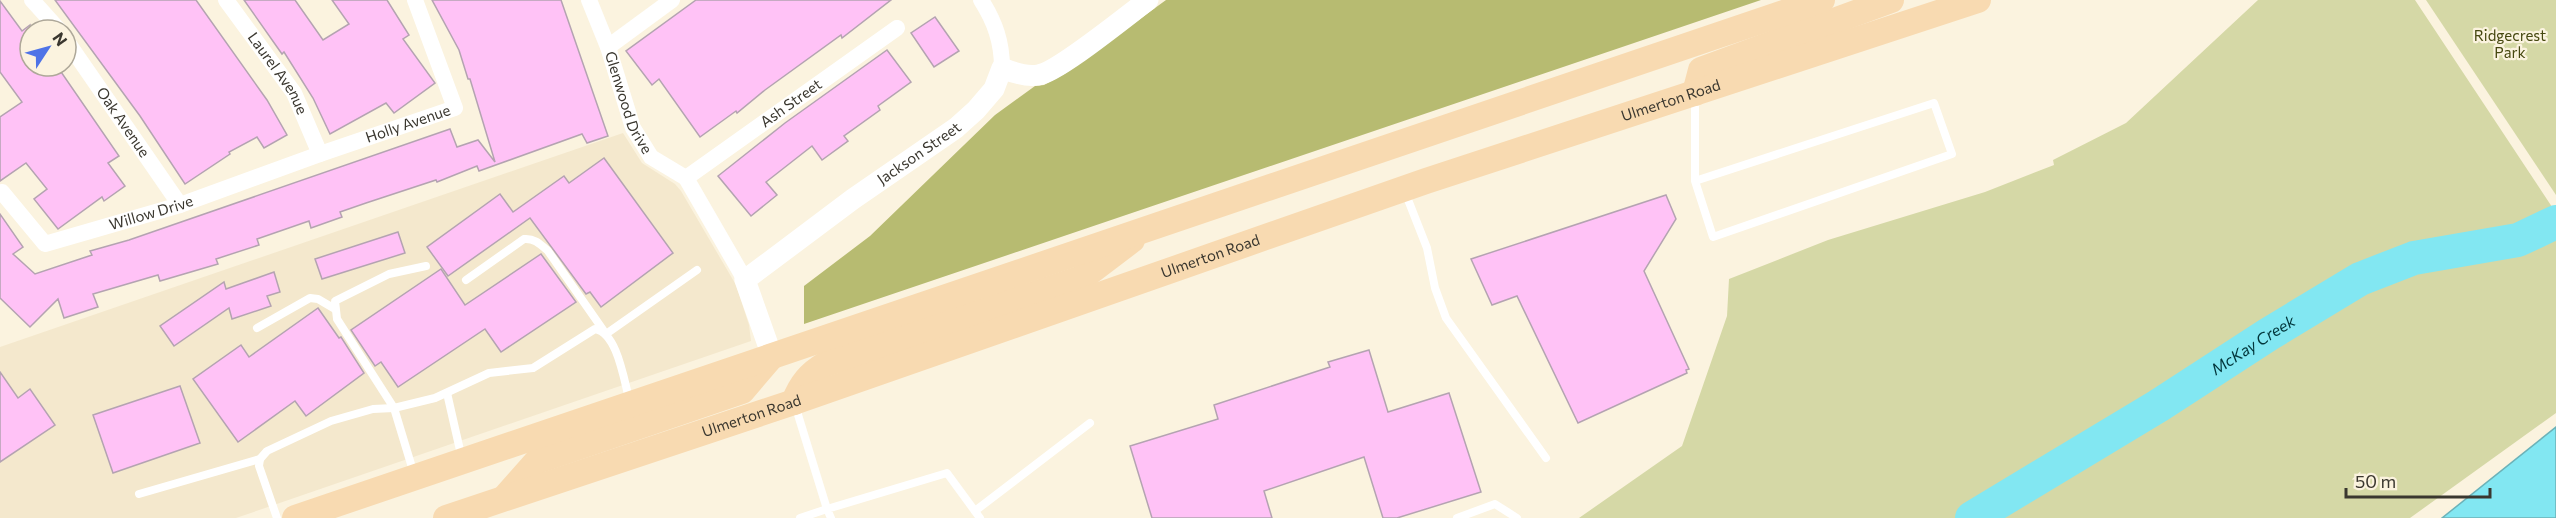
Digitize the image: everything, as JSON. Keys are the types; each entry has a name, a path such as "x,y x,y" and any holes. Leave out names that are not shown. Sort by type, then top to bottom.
{"main road":[{"path":"295,518 1822,0"},
{"path":"1695,93 1701,70 1891,0"},
{"name":"Ulmerton Road","path":"446,518 794,402 1404,189 1978,0"},
{"path":"794,402 801,384 814,371 826,364 1082,278 1149,227"},
{"path":"503,498 537,461 742,391 772,356"}],"street":[{"path":"32,0 48,18"},
{"name":"Laurel Avenue","path":"226,0 294,93 320,154"},
{"name":"Holly Avenue","path":"320,154 455,108 415,0"},
{"name":"Glenwood Drive","path":"589,0 608,47 637,135 651,157 686,178 745,280"},
{"path":"608,47 672,0"},
{"path":"981,0 995,24 1002,48 1002,68 1018,75 1039,75 1059,65 1148,0"},
{"name":"Ash Street","path":"686,178 897,28"},
{"name":"Oak Avenue","path":"78,57 180,205"},
{"name":"Jackson Street","path":"745,280 853,199 956,128 994,89 1002,68"},
{"name":"Willow Drive","path":"2,192 45,244 180,205 320,154"},
{"path":"745,280 772,356"}],"lane":[{"path":"1695,93 1695,181 1713,237 1952,154 1934,103 1695,181"},
{"path":"1404,189 1427,248 1435,288 1446,318 1546,458"},
{"path":"466,280 524,239 530,238 539,242 548,251 612,340 630,404"},
{"path":"415,477 394,408 337,319 335,301 389,274 426,266"},
{"path":"606,334 697,270"},
{"path":"257,328 310,298 318,299 335,309"},
{"path":"139,494 260,459 267,451 331,421 373,409 394,408 435,398 489,373 533,368 596,329 606,334"},
{"path":"447,393 463,461"},
{"path":"794,402 831,518"},
{"path":"800,518 947,472 978,514 1090,423"},
{"path":"260,459 259,466 277,518"},
{"path":"1457,518 1495,504 1517,518"}],"shaded area":[{"path":"623,133 642,163 675,184 681,191 736,285 749,325 751,341 236,518 0,518 0,347"}],"green space":[{"path":"1166,0 1761,0 804,324 804,286 870,236 995,115 1035,86 1044,85 1066,73"},
{"path":"2258,0 2415,0 2556,213 2556,413 2410,518 1579,518 1682,446 1727,316 1729,279 1828,240 1985,192 2054,165 2053,160 2126,123"},
{"name":"Ridgecrest Park","path":"2426,0 2556,0 2556,195"}],"water":[{"path":"2556,427 2556,518 2442,518"}],"building":[{"path":"55,0 196,0 267,100 287,135 264,148 257,137 229,152 230,154 185,184 140,116 78,31 78,18 68,18"},
{"path":"244,0 295,0 323,40 349,24 332,0 387,0 409,35 403,39 435,83 394,113 386,103 330,134 313,98 284,52 282,54"},
{"path":"432,0 561,0 608,136 587,143 582,134 479,171 477,166 437,182 436,180 340,212 342,217 311,228 309,221 257,239 259,245 216,259 218,264 160,281 158,275 93,294 98,307 64,318 58,299 30,327 0,298 0,214 23,247 13,254 35,274 92,255 90,251 129,240 450,129 457,147 478,140 495,162 459,50"},
{"path":"696,0 891,0 842,38 841,35 737,113 736,111 700,137 659,79 652,85 626,51"},
{"path":"0,1 18,26 18,78 65,78 119,156 108,163 125,186 104,201 102,197 58,229 34,199 47,189 26,163 0,181 0,117 22,102 0,72"},
{"path":"935,17 959,51 934,67 911,33"},
{"path":"887,50 911,82 878,106 880,110 844,136 848,141 822,160 812,146 766,182 777,195 751,216 718,176 785,123"},
{"path":"604,158 673,253 601,307 590,292 586,294 530,218 448,276 427,247 500,194 513,212 564,176 569,183"},
{"path":"1666,195 1676,219 1644,271 1689,369 1686,370 1687,373 1578,423 1517,296 1492,305 1471,259"},
{"path":"398,232 405,253 322,279 315,259"},
{"path":"541,254 576,302 501,352 485,329 398,387 381,362 375,366 351,330 441,269 465,305"},
{"path":"274,272 280,292 267,296 271,306 232,319 229,308 174,346 160,326 224,282 226,289"},
{"path":"318,308 339,338 341,337 364,373 306,416 295,401 238,442 193,379 241,345 249,357"},
{"path":"1369,350 1388,412 1449,393 1481,492 1397,518 1383,518 1364,457 1264,491 1272,518 1152,518 1130,446 1218,419 1214,405 1330,367 1328,362"},
{"path":"0,372 18,398 30,389 55,425 0,462"},
{"path":"180,386 200,443 113,473 93,415"}],"waterway":[{"name":"McKay Creek","path":"1972,518 2158,406 2269,334 2360,279 2414,258 2518,240 2556,222"}]}
